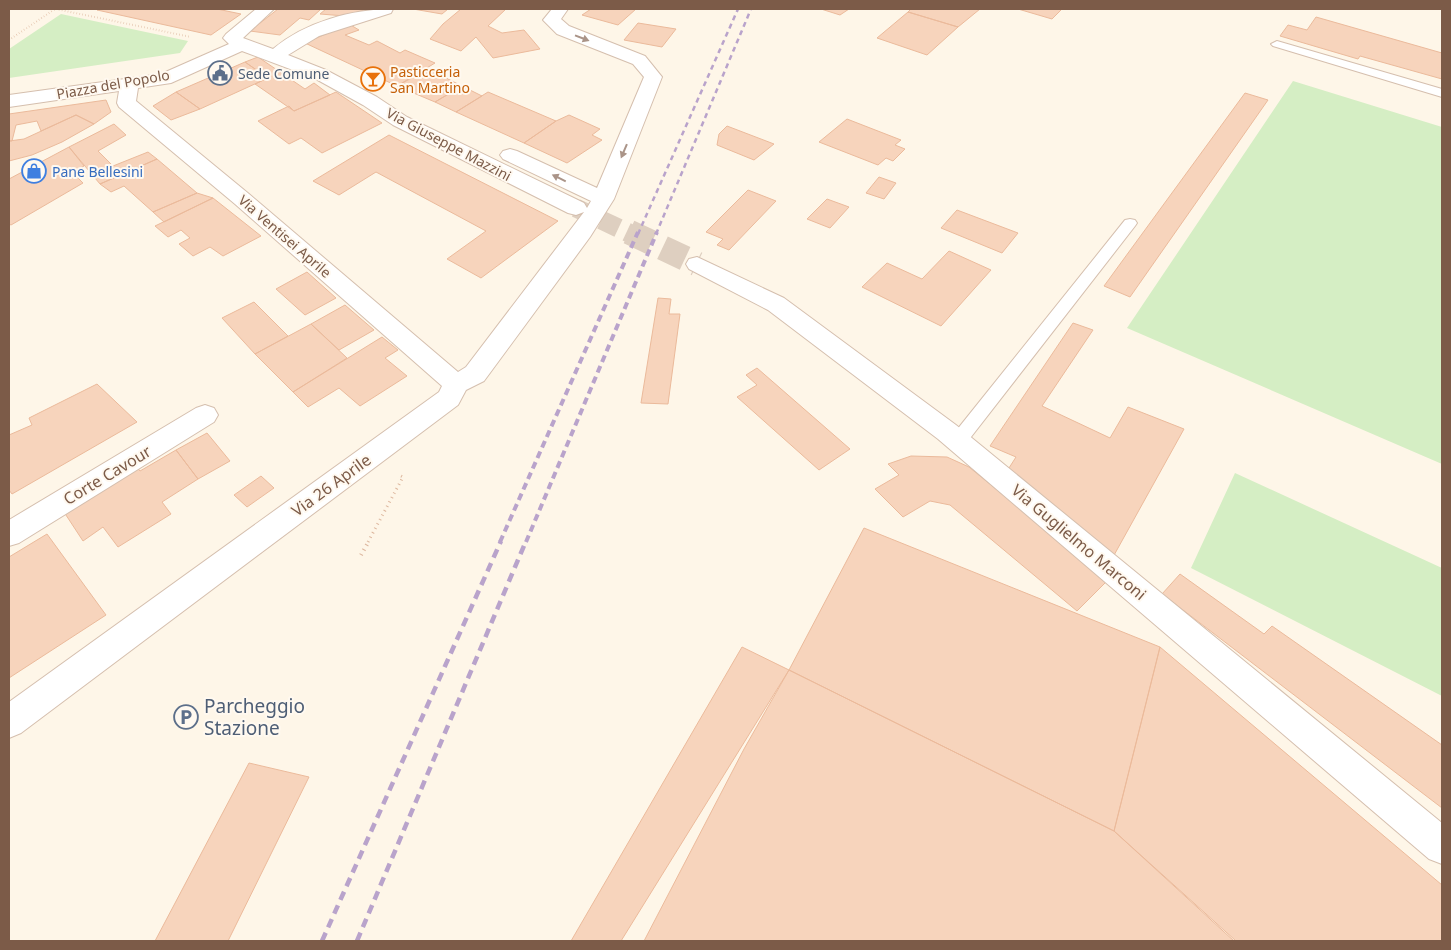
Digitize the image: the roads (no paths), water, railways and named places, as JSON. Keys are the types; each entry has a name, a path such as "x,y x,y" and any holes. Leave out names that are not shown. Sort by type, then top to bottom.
{"street":[{"path":"241,44 232,38 266,9"},
{"path":"276,56 293,42 330,27 385,9"},
{"name":"Via 26 Aprile","path":"9,722 449,398 456,384 475,374 582,232 603,199 653,77 639,60 563,30 552,20 560,9"},
{"name":"Via Giuseppe Mazzini","path":"241,44 320,74 370,100 400,121 576,208"},
{"name":"Piazza del Popolo","path":"9,101 165,79 241,44"},
{"name":"Via Ventisei Aprile","path":"130,84 126,103 242,199 456,384"},
{"path":"400,121 421,119 440,122 603,199"},
{"name":"Via Guglielmo Marconi","path":"697,264 776,304 958,441 1442,846"},
{"name":"Corte Cavour","path":"9,534 205,415"}],"lane":[{"path":"1277,44 1442,93"},
{"path":"958,441 1130,223"}],"tunnel":[{"path":"576,208 631,234"},
{"path":"629,232 697,264"}],"railway":[{"path":"638,234 738,9"},
{"path":"656,234 751,9"},
{"path":"500,542 638,232"},
{"path":"526,542 657,232"},
{"path":"322,941 501,541"},
{"path":"357,941 526,541"}],"place":[{"name":"Sede Comune","path":"220,73"},
{"name":"Pasticceria San Martino","path":"373,79"},
{"name":"Pane Bellesini","path":"34,171"},
{"name":"Parcheggio Stazione","path":"186,717"}]}
